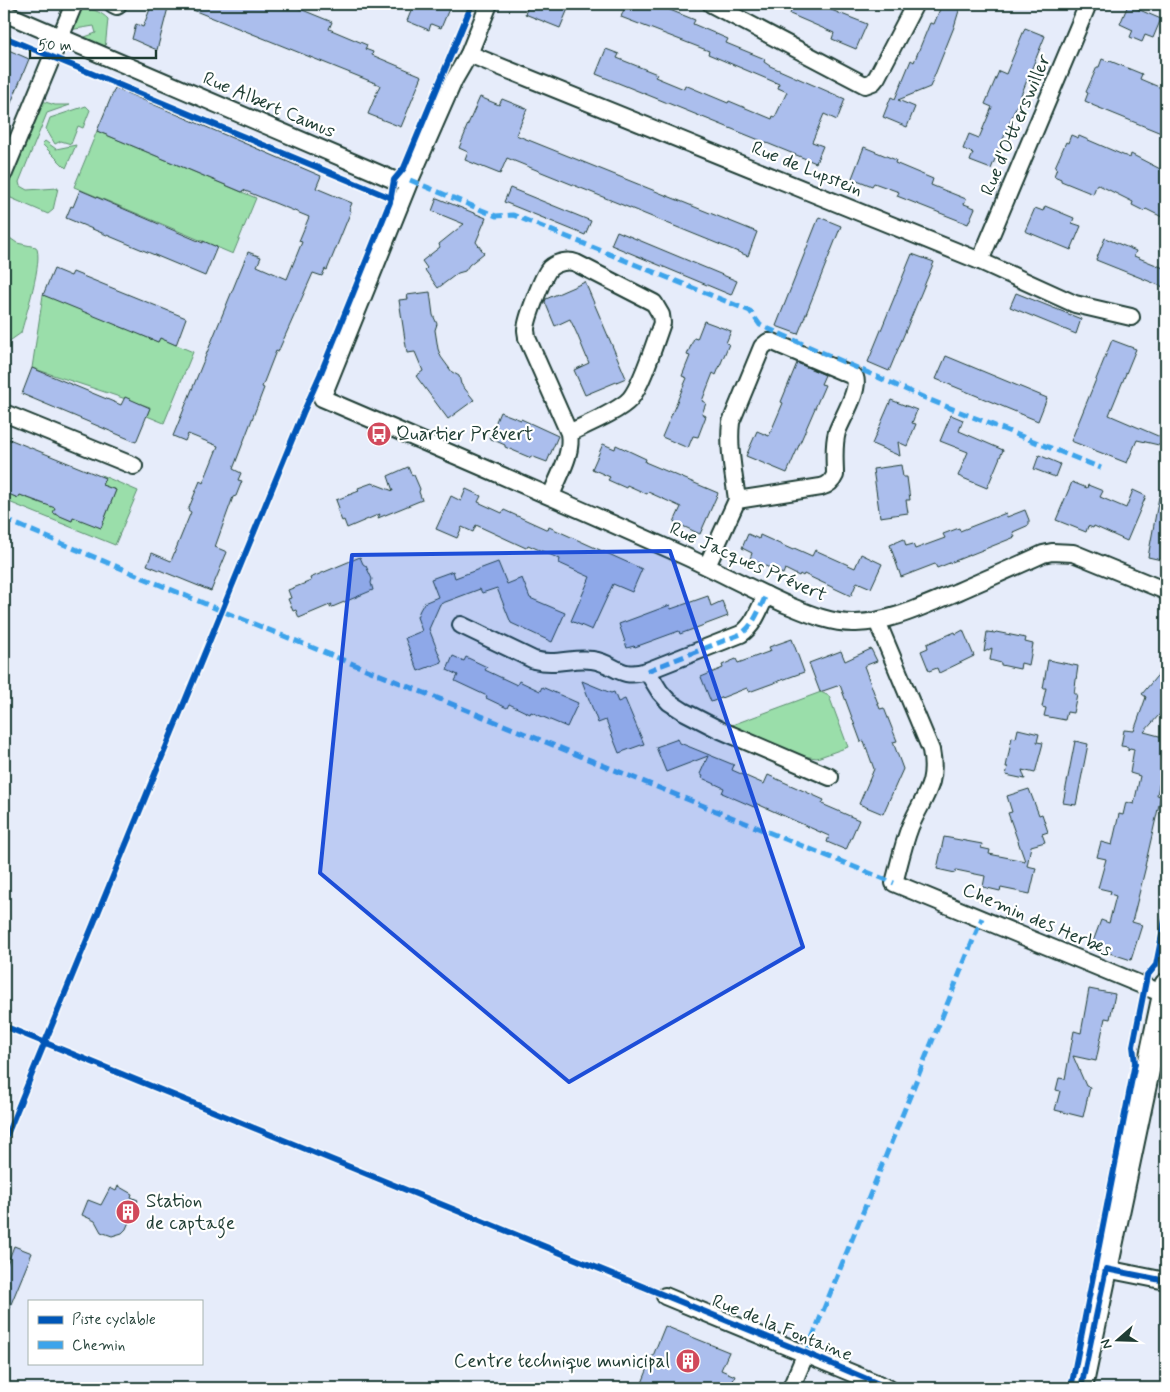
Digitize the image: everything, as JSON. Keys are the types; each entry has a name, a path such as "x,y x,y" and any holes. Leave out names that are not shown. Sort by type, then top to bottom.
{"main road":[{"path":"1081,1388 1165,991"}],"street":[{"path":"4,173 74,4"},
{"path":"113,4 117,6 118,4"},
{"path":"410,180 454,80 469,54 489,4"},
{"path":"711,4 865,85 874,82 915,4"},
{"name":"Rue d'Otterswiller","path":"980,261 1088,4"},
{"name":"Rue Albert Camus","path":"4,13 394,180 410,180"},
{"name":"Rue de Lupstein","path":"469,54 980,261 1075,304 1131,317"},
{"name":"Rue Jacques Prévert","path":"410,180 322,398 551,496 707,566 766,596 812,615 828,619 856,623 877,621 934,601 1043,554 1052,552 1073,553 1166,591"},
{"path":"551,496 569,452 570,443 568,434 527,338 526,329 544,276 551,267 569,261 654,303 661,316 662,323 639,383 630,399 611,412 568,434"},
{"path":"707,566 737,500 730,448 731,422 762,347 773,342 855,376 856,388 837,432 835,442 835,476 833,480 821,487 737,500"},
{"path":"4,413 134,466"},
{"path":"461,625 546,664 582,659 595,660 629,675 647,671 741,634 753,622 766,596"},
{"name":"Chemin des Herbes","path":"877,621 931,750 934,765 929,791 905,840 894,883 1165,991"},
{"path":"647,671 660,692 669,702 684,711 718,729 830,777"},
{"path":"1106,1269 1166,1281"},
{"name":"Rue de la Fontaine","path":"665,1296 888,1388"},
{"path":"791,1388 806,1353"}],"highlighted area":[{"path":"670,551 803,947 569,1082 320,873 352,555"}],"green space":[{"path":"79,7 95,10 108,19 105,49 82,38 96,33 94,26 69,30"},
{"path":"42,101 55,105 70,105 47,113 19,182 20,186 27,190 58,188 53,210 48,214 4,195"},
{"path":"86,106 90,110 83,128 78,126 71,144 61,141 55,144 46,129 50,118"},
{"path":"97,131 256,198 233,254 74,187"},
{"path":"45,141 56,149 76,145 66,168 42,144"},
{"path":"4,234 17,243 36,247 38,263 21,333 4,345"},
{"path":"43,295 110,317 109,323 126,329 128,325 141,335 158,342 160,338 193,352 164,423 147,416 150,407 32,368"},
{"path":"101,475 138,491 115,545 4,500 4,492 18,498 20,495 43,504 57,504 54,513 72,521 74,515 101,528 116,490 102,485 105,478"},
{"path":"821,692 829,696 848,747 817,758 802,756 732,725"}],"building":[{"path":"152,4 169,4 157,50 132,39 136,24 143,27"},
{"path":"178,4 288,4 332,22 329,29 367,45 365,49 373,52 372,55 422,76 401,127 368,114 380,85"},
{"path":"414,4 451,4 441,28 431,24 429,30 407,21"},
{"path":"529,4 570,4 560,28 525,14"},
{"path":"626,4 655,4 695,20 693,24 728,39 726,43 765,59 764,62 770,66 845,99 837,120 824,114 812,142 823,146 816,163 596,74 606,49 619,54 617,58 657,74 655,77 684,89 685,85 772,119 773,116 775,117 787,92 778,88 779,84 708,54 709,51 621,17"},
{"path":"794,4 816,4 867,24 856,49 832,39 834,33 790,14"},
{"path":"942,4 961,4 930,87 898,100 915,107 907,127 883,117 891,97 895,99 911,60 914,62 930,23 934,24"},
{"path":"1128,5 1161,19 1153,38 1145,35 1142,42 1130,37 1133,30 1120,24"},
{"path":"1025,28 1045,36 991,169 970,161 973,153 963,149 969,134 979,138 992,107 985,104 999,71 1006,74"},
{"path":"4,48 29,59 4,120"},
{"path":"1102,59 1142,74 1140,79 1166,90 1166,135 1085,101 1088,93 1086,92"},
{"path":"115,88 321,176 316,188 352,203 349,210 351,211 327,270 325,269 322,276 313,273 278,352 276,351 262,387 264,388 233,469 241,473 238,480 242,481 236,496 233,497 215,547 227,552 211,591 147,565 152,553 171,561 191,512 188,510 200,481 203,483 218,446 188,434 185,441 173,436 248,252 261,257 257,266 287,279 302,242 299,241 309,217 243,190 242,192 97,131"},
{"path":"480,97 499,105 502,99 527,109 516,135 757,232 748,256 507,158 500,174 465,160 468,152 459,148"},
{"path":"1071,135 1078,138 1079,136 1130,158 1131,154 1166,172 1166,219 1146,209 1144,211 1132,205 1133,202 1097,184 1093,194 1061,181 1061,179 1054,176 1057,168 1055,167"},
{"path":"864,147 896,160 895,163 933,179 931,185 966,199 964,204 975,208 968,224 897,196 899,192 874,183 872,186 852,178"},
{"path":"510,188 591,221 585,235 504,202"},
{"path":"80,190 203,243 203,241 217,247 205,276 66,218"},
{"path":"437,198 486,218 476,242 484,253 469,265 465,271 458,273 438,288 425,270 427,268 422,261 440,247 439,244 464,224 432,211"},
{"path":"1045,206 1074,218 1072,223 1081,226 1071,250 1025,231 1035,208 1043,211"},
{"path":"819,217 841,226 798,334 776,326"},
{"path":"617,231 737,281 731,295 611,245"},
{"path":"1105,238 1136,251 1134,256 1166,269 1166,288 1096,260"},
{"path":"912,254 934,262 889,371 868,362"},
{"path":"54,269 71,276 73,272 186,318 176,345 160,338 158,342 43,295"},
{"path":"585,282 626,378 585,395 574,370 589,363 577,334 570,319 555,326 545,302 546,299"},
{"path":"430,292 433,315 437,324 435,330 438,349 441,357 452,372 459,376 461,384 474,400 448,419 416,376 423,371 415,352 407,353 399,300 408,299 407,295"},
{"path":"1016,293 1081,319 1076,334 1010,307"},
{"path":"704,321 731,331 726,343 729,344 716,375 713,373 702,401 706,403 702,414 706,416 698,437 693,436 688,448 662,437 687,378 682,376 690,356 687,355 694,338 697,339"},
{"path":"1112,340 1136,349 1109,415 1165,439 1163,446 1137,440 1127,463 1071,441"},
{"path":"946,356 1047,398 1038,421 936,379"},
{"path":"797,363 825,375 821,384 825,385 787,473 746,456 757,431 769,436"},
{"path":"32,368 121,405 125,397 150,408 136,442 22,394"},
{"path":"891,400 917,410 912,423 916,424 907,446 898,442 900,456 872,444"},
{"path":"500,412 521,419 558,436 547,462 531,456 531,458 489,438"},
{"path":"951,415 963,420 959,431 1003,450 987,488 958,476 968,452 940,441"},
{"path":"9,439 105,478 102,485 116,490 101,528 73,517 72,521 53,513 55,508 20,495 18,498 4,492 4,452"},
{"path":"603,444 615,449 616,445 646,459 645,462 718,493 700,534 674,522 681,507 648,492 647,494 627,485 626,488 608,480 610,477 592,469"},
{"path":"1039,455 1060,464 1055,477 1034,469"},
{"path":"901,465 903,477 907,477 910,500 906,500 908,513 880,517 873,469"},
{"path":"408,467 420,489 419,492 422,500 378,518 380,514 347,528 337,509 339,508 336,500 359,491 358,488 372,483 393,491 388,476"},
{"path":"1072,482 1087,488 1088,485 1103,491 1100,497 1126,508 1133,490 1146,496 1127,541 1094,526 1093,528 1088,526 1086,532 1056,520"},
{"path":"466,489 481,496 478,502 502,513 504,510 548,530 549,527 642,569 632,592 613,584 592,630 571,621 590,577 559,563 560,559 528,545 526,548 476,525 473,532 462,527 457,538 436,529 451,496 461,501"},
{"path":"1159,497 1166,497 1166,561 1148,557"},
{"path":"1025,510 1029,525 1013,532 1015,537 937,568 935,564 901,577 890,545 904,539 906,546 913,544 915,549 945,538 943,534 959,528 960,531 1006,513 1007,517"},
{"path":"748,534 759,539 760,535 793,550 794,548 812,556 815,550 855,568 861,554 882,564 871,588 857,582 851,596 804,574 799,576 785,569 783,574 750,559 752,553 742,548"},
{"path":"360,557 372,579 373,590 330,608 332,604 299,618 296,610 293,611 288,599 291,598 288,590 311,581 310,578"},
{"path":"498,562 507,584 522,578 530,598 565,613 552,642 511,623 497,588 482,593 480,589 440,604 429,629 442,662 418,671 405,638 422,631 417,617 420,610 424,603 438,597 431,579 453,571 455,578"},
{"path":"708,596 711,606 722,601 728,616 680,634 679,631 635,647 627,648 619,624 670,605 671,609"},
{"path":"963,630 974,656 939,673 937,668 929,671 921,651 928,648 927,644"},
{"path":"987,632 1026,638 1025,642 1033,644 1029,665 1021,663 1020,669 1001,665 1001,663 990,660 992,648 984,652"},
{"path":"792,639 804,672 749,692 747,688 711,702 701,677 723,668 722,665 736,659 738,663 771,651 769,647"},
{"path":"871,649 877,661 864,666 880,709 884,708 897,741 893,742 903,769 883,814 859,804 874,769 864,741 861,742 840,685 820,692 809,663 841,651 845,661"},
{"path":"453,656 464,661 466,657 487,667 485,670 517,685 519,681 540,691 542,687 578,703 567,727 531,712 530,714 509,704 507,708 455,681 458,675 447,670"},
{"path":"1048,660 1078,666 1074,694 1077,694 1073,713 1067,712 1065,720 1044,716 1046,708 1042,707 1046,688 1043,688"},
{"path":"1166,665 1166,707 1144,732 1163,737 1162,742 1166,742 1166,767 1163,767 1157,795 1161,796 1132,922 1142,925 1131,960 1091,947 1101,920 1109,923 1116,896 1110,894 1111,891 1098,888 1106,859 1097,857 1101,842 1112,845 1119,814 1123,815 1126,802 1134,804 1140,776 1130,773 1134,749 1130,748 1128,751 1128,747 1121,746 1124,730 1134,731 1146,697 1142,694"},
{"path":"582,681 611,693 614,692 618,702 625,699 644,744 619,753 606,720 598,723"},
{"path":"1018,729 1039,734 1037,742 1043,743 1035,773 1022,770 1025,779 1006,775 1012,737 1016,738"},
{"path":"678,739 680,743 734,765 732,770 764,784 768,775 824,800 822,804 859,820 846,850 827,842 829,836 755,803 754,807 722,793 724,788 702,778 703,776 700,774 708,756 666,772 656,747"},
{"path":"1075,741 1088,744 1076,805 1063,803"},
{"path":"1029,789 1039,815 1042,814 1048,832 1042,834 1045,842 1031,846 1027,866 1036,868 1030,894 1001,888 1000,891 983,887 985,876 956,870 955,873 937,869 944,837 982,844 981,848 990,850 989,854 1025,861 1008,813 1012,812 1007,796"},
{"path":"1089,989 1115,994 1110,1019 1105,1018 1096,1061 1073,1056 1086,1086 1090,1087 1083,1117 1055,1110 1060,1091 1056,1090 1059,1078 1065,1079 1074,1031 1081,1033"},
{"path":"118,1186 132,1194 131,1197 138,1200 126,1229 122,1233 112,1236 101,1232 95,1221 82,1215 88,1200 101,1205 110,1188 116,1191"},
{"path":"14,1246 32,1253 4,1321 4,1272"},
{"name":"Centre technique municipal","path":"665,1326 729,1352 721,1370 735,1376 730,1388 640,1388"}],"marked path":[{"path":"410,180 496,216 513,215 750,311 760,325 925,398 1101,468"},
{"path":"4,519 222,611 894,883"},
{"path":"647,671 741,634 753,622 766,595"},
{"path":"806,1353 982,918"}],"cycle path":[{"path":"4,1142 320,375 390,202 394,180 404,168 472,4"},
{"path":"4,37 391,198"},
{"path":"1071,1388 1135,1063 1133,1046 1147,976 1156,965 1166,914"},
{"path":"4,1026 888,1388"},
{"path":"1081,1388 1106,1269 1166,1281"}],"place":[{"name":"Quartier Prévert","path":"379,434"},
{"name":"Station de captage","path":"128,1212"},
{"name":"Centre technique municipal","path":"688,1361"}]}
